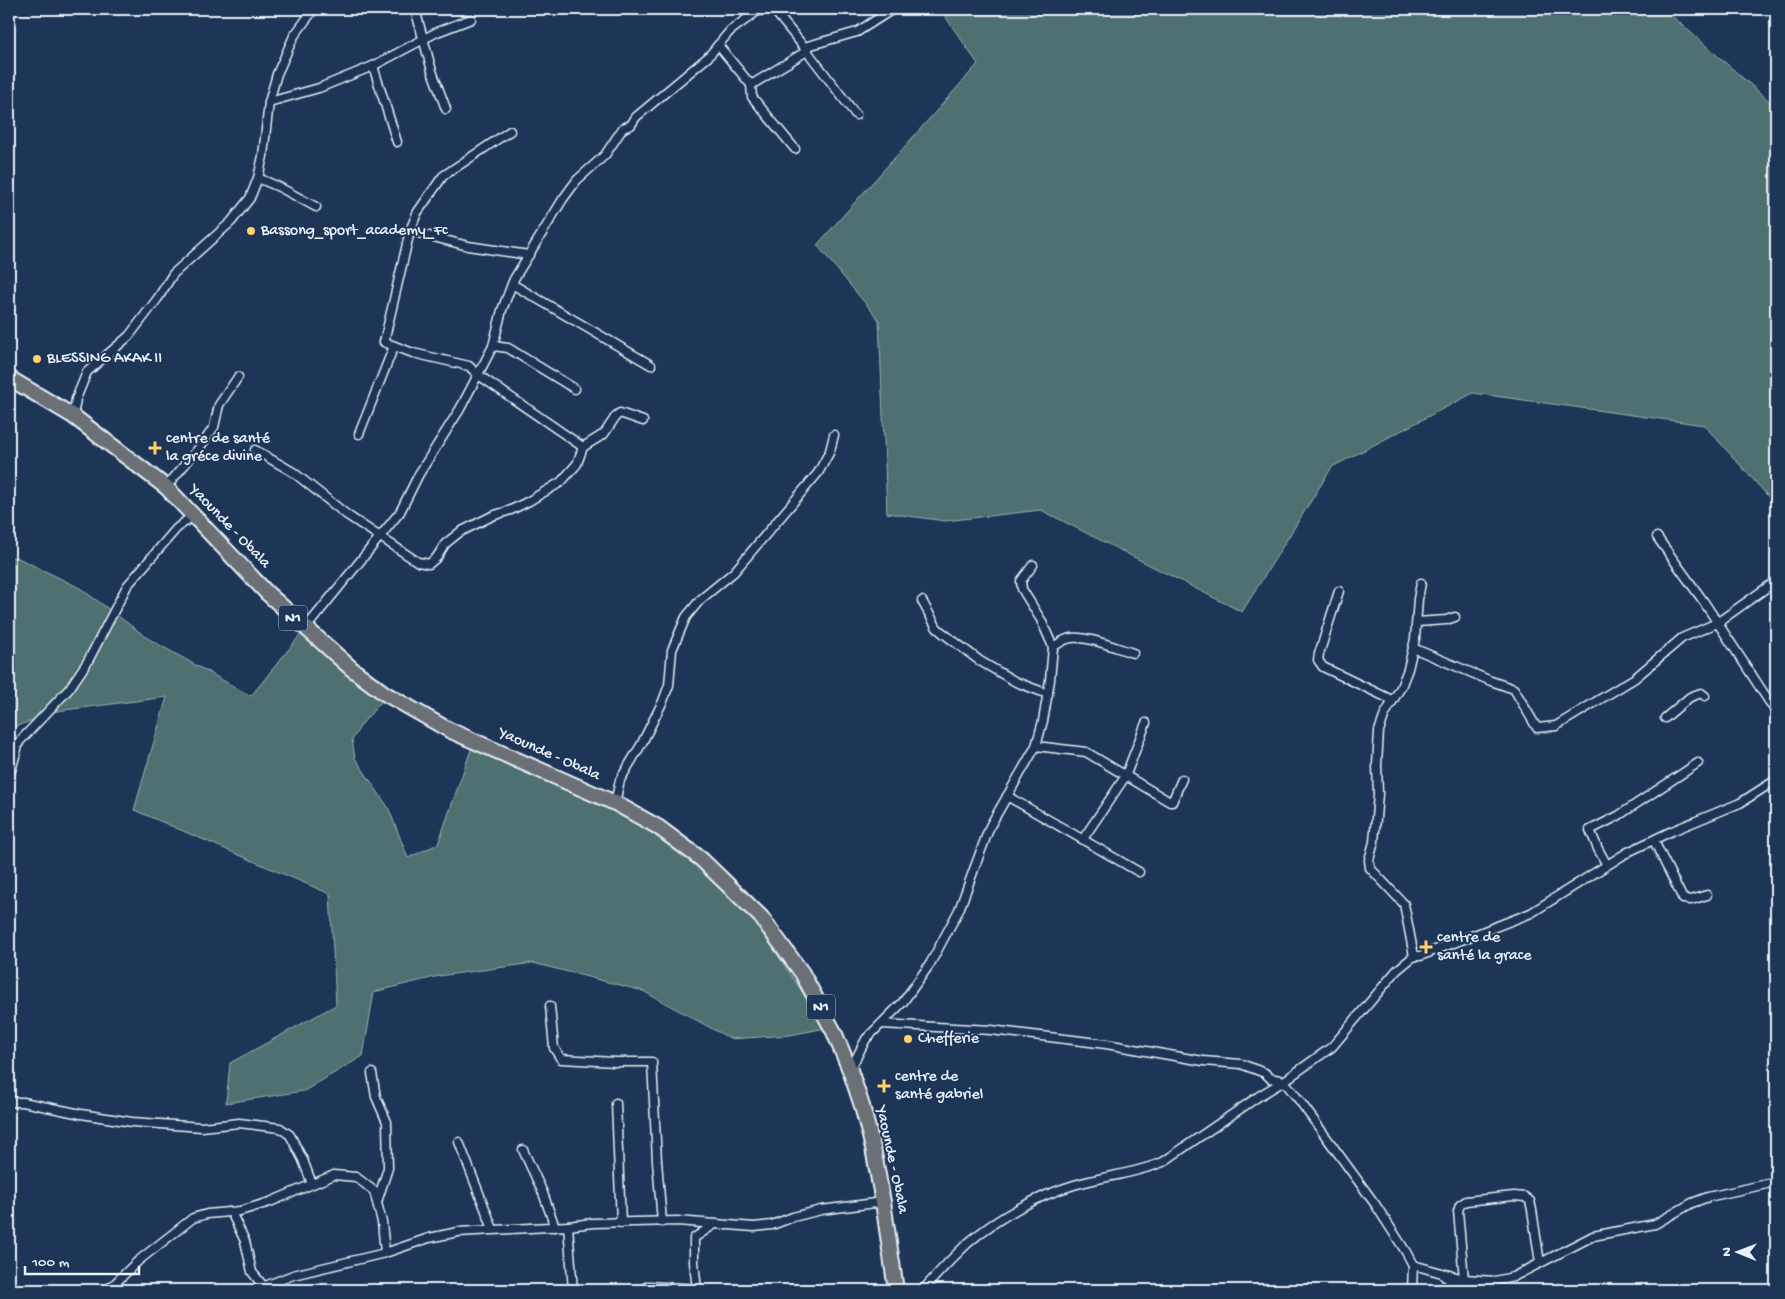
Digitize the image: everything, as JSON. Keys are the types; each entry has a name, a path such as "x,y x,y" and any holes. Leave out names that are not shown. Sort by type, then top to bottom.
{"highway":[{"name":"Yaounde - Obala","path":"9,378 74,416 166,487 267,593 352,670 413,711 449,730 615,803 658,827 700,859 761,917 802,973 834,1032 850,1070 862,1106 883,1202 896,1290"}],"street":[{"path":"74,416 76,399 87,372 129,336 158,298 173,274 231,222 250,198 258,178 263,156 269,102 277,74 294,36 314,9"},
{"path":"415,9 432,71 446,109"},
{"path":"305,629 400,512 419,474 460,409 493,346 502,310 512,284 577,180 605,154 623,128 631,125 636,117 708,57 730,31 756,12 764,9"},
{"path":"773,9 856,115"},
{"path":"751,85 806,49 857,32 893,9"},
{"path":"269,102 319,88 373,66 424,39 471,19"},
{"path":"718,45 751,85 752,97 795,149"},
{"path":"373,66 398,142"},
{"path":"510,131 443,176 417,213 410,231 384,342 413,353 469,366 477,374 583,446"},
{"path":"258,178 316,208"},
{"path":"410,231 468,246 529,255"},
{"path":"512,284 651,365"},
{"path":"360,434 394,346"},
{"path":"493,346 508,348 575,388"},
{"path":"166,487 203,444 214,428 219,405 238,377"},
{"path":"255,450 292,472 348,515 418,562 428,564 437,557 445,544 460,532 492,516 511,510 561,482 577,464 583,446 604,434 620,413 643,421"},
{"path":"615,803 620,780 641,746 664,701 669,685 672,650 686,616 700,600 734,572 809,484 825,461 834,435"},
{"path":"9,778 19,742 69,689 88,661 127,586 176,528 192,516"},
{"path":"1657,537 1776,712"},
{"path":"850,1070 866,1039 917,984 946,936 969,888 990,826 1036,746 1048,694 1053,647 1042,620 1022,589 1021,581 1033,565"},
{"path":"1414,648 1514,689 1537,728 1556,726 1635,678 1682,638 1717,623 1776,581"},
{"path":"1414,956 1404,904 1370,868 1369,860 1374,842 1378,794 1379,731 1392,700 1401,687 1414,648 1421,583"},
{"path":"1339,591 1319,654 1320,664 1392,700"},
{"path":"922,601 937,628 972,656 1016,682 1048,694"},
{"path":"1417,622 1446,620 1455,617"},
{"path":"1053,647 1066,640 1077,638 1133,653"},
{"path":"1665,718 1690,697 1701,693 1705,696"},
{"path":"1083,839 1125,777 1146,723"},
{"path":"1036,746 1086,752 1125,777 1170,802 1172,802 1182,779"},
{"path":"1607,865 1590,830 1618,816 1698,763"},
{"path":"923,1290 969,1242 1011,1213 1051,1192 1076,1184 1148,1168 1163,1162 1240,1109 1284,1082 1332,1047 1397,970 1414,956 1420,956 1471,937 1531,912 1628,852 1740,803 1776,780"},
{"path":"1007,796 1139,872"},
{"path":"1654,841 1683,899 1691,900 1708,895"},
{"path":"550,1006 554,1048 561,1059 652,1062 654,1122 662,1222"},
{"path":"881,1024 991,1030 1106,1044 1203,1061 1241,1064 1265,1073 1270,1078 1284,1082 1324,1133 1375,1204 1406,1252 1413,1265 1412,1290"},
{"path":"372,1073 376,1097 387,1122 388,1168 377,1202"},
{"path":"9,1102 23,1102 132,1122 202,1127 239,1123 280,1128 290,1135 303,1160 312,1184"},
{"path":"616,1103 622,1222"},
{"path":"459,1142 493,1229"},
{"path":"523,1150 543,1193 555,1227"},
{"path":"108,1290 138,1262 193,1218 207,1214 240,1211 270,1202 334,1175 356,1177 374,1191 382,1222 385,1253"},
{"path":"1440,1274 1495,1282 1513,1277 1593,1236 1655,1224 1692,1203 1708,1197 1776,1182"},
{"path":"1464,1279 1458,1211 1460,1205 1466,1201 1514,1196 1525,1197 1530,1202 1532,1210 1540,1263"},
{"path":"255,1290 293,1275 385,1253 429,1238 458,1232 622,1222 772,1225 821,1210 883,1202"},
{"path":"231,1212 245,1241 252,1272 264,1287"},
{"path":"641,1290 648,1286 697,1290 694,1238 715,1224"},
{"path":"568,1226 573,1290"},
{"path":"1413,1265 1440,1274 1465,1290"}],"green space":[{"path":"940,9 1664,9 1776,107 1776,505 1704,425 1473,393 1332,467 1242,612 1041,510 945,521 887,513 879,320 817,245 978,64"},
{"path":"16,557 80,588 149,639 251,696 305,629 388,694 361,725 352,740 355,758 388,807 408,858 438,844 474,741 604,797 695,860 754,919 826,1028 790,1035 731,1039 643,991 533,963 439,976 374,992 363,1056 304,1091 226,1103 230,1063 336,1005 330,894 134,810 167,697 57,711 9,729 9,558"}],"place":[{"name":"Bassong_sport_academy_Fc","path":"251,231"},
{"name":"BLESSING AKAK II","path":"37,359"},
{"name":"centre de santé la gréce divine","path":"155,448"},
{"name":"centre de santé la grace","path":"1426,947"},
{"name":"Chefferie","path":"908,1039"},
{"name":"centre de santé gabriel","path":"884,1086"}]}
